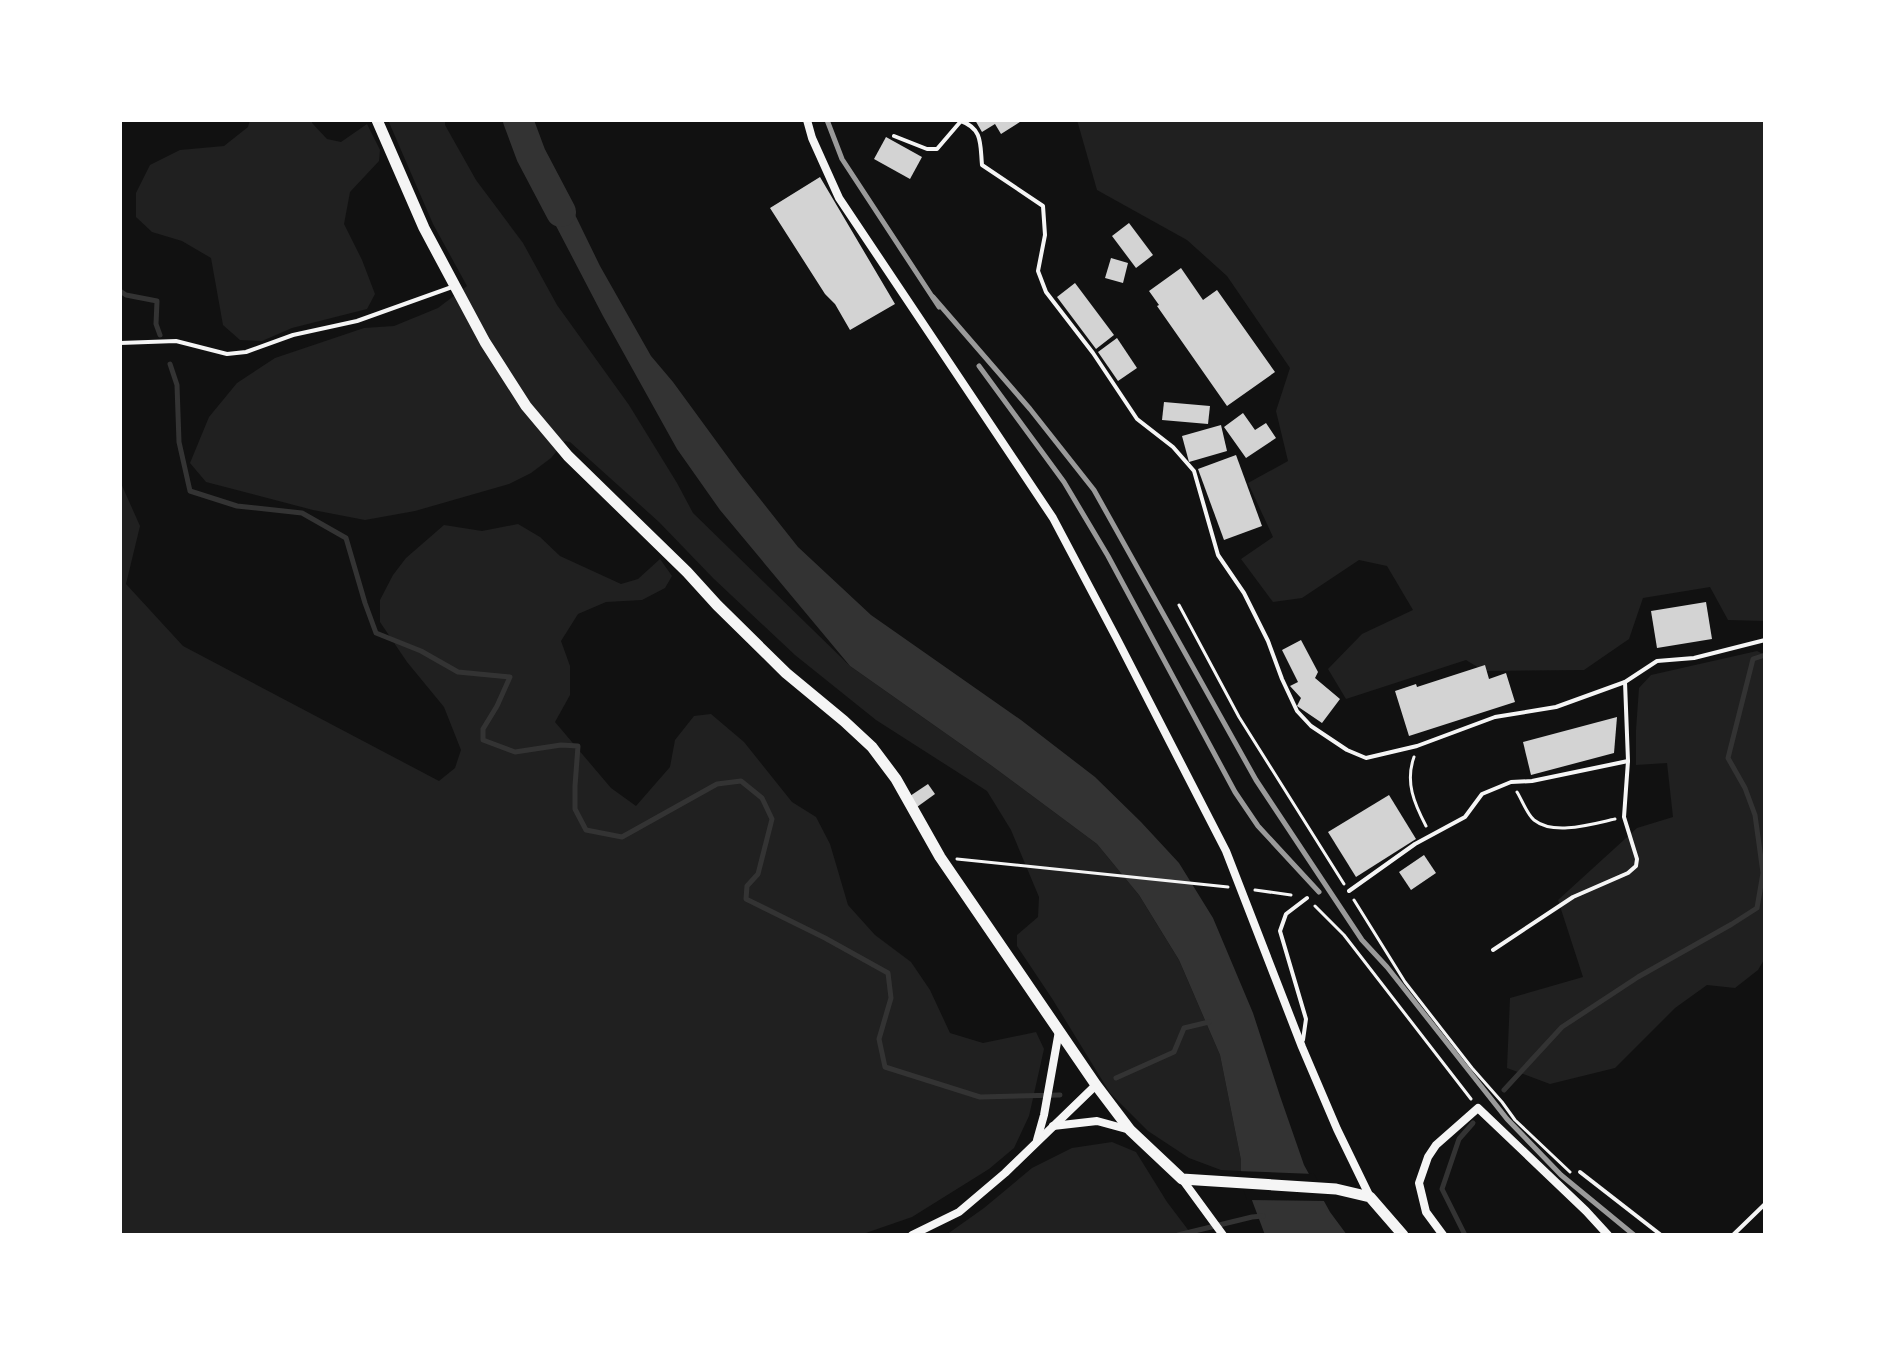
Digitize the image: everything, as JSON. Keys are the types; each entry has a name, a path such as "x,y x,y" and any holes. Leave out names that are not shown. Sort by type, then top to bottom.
{"main road":[{"path":"377,120 424,228 485,342 526,406 568,456 717,605 786,673 872,747 896,779 940,857 1130,1130 1182,1179 1336,1189 1370,1197 1403,1235"}],"street":[{"path":"807,120 839,198 1067,545 1226,851 1302,1047 1370,1197"},
{"path":"1037,1141 1059,1031"},
{"path":"912,1235 959,1212 1005,1173 1096,1085"},
{"path":"1443,1235 1426,1212 1419,1183 1428,1157 1436,1145 1478,1108 1608,1235"},
{"path":"1052,1126 1097,1121 1130,1130"},
{"path":"1182,1179 1223,1235"}],"lane":[{"path":"894,136 927,149 937,149 961,121 972,125 979,135 982,165 1043,206 1045,235 1038,271 1046,292 1093,353 1137,419 1173,447 1194,471 1218,555 1244,593 1297,711 1311,726 1347,750 1366,758 1417,746 1495,717 1556,707 1625,682 1657,661 1694,658 1765,640"},
{"path":"120,343 176,341 227,354 246,352 293,335 357,321 455,286"},
{"path":"1493,950 1573,897 1628,873 1636,866 1637,859 1624,817 1628,761 1625,682"},
{"path":"1349,891 1415,844 1465,817 1482,794 1511,782 1532,781 1628,761"},
{"path":"1302,1047 1306,1019 1280,931 1286,914 1307,898"},
{"path":"1580,1172 1661,1235"},
{"path":"1733,1235 1765,1204"}],"path":[{"path":"1179,605 1239,717 1405,982 1515,1120 1577,1179"},
{"path":"1417,746 1410,767 1410,790 1430,835"},
{"path":"1511,782 1533,819 1551,827 1578,827 1624,817"},
{"path":"940,857 1239,888"},
{"path":"1254,890 1307,898 1344,935 1478,1108"}],"shaded area":[{"path":"250,120 312,120 327,139 341,142 367,124 380,150 379,161 350,192 344,224 375,294 367,309 292,328 262,341 240,340 223,325 211,258 182,241 152,232 136,217 136,193 150,165 180,150 224,146 248,127"},
{"path":"388,120 445,120 476,180 523,243 557,305 629,405 693,513 850,666 1097,844 1139,895 1179,960 1220,1055 1241,1171 1221,1170 1189,1158 1148,1131 1110,1093 1017,946 1017,935 1038,917 1039,897 1011,830 987,791 876,720 795,655 659,522 570,442 565,441 551,458 509,484 415,511 365,520 206,482 190,463 209,417 237,383 275,358 364,328 394,326 438,308 467,286 433,224"},
{"path":"1077,120 1765,120 1765,621 1728,620 1710,587 1643,598 1629,639 1584,670 1484,671 1466,660 1346,699 1328,669 1362,634 1413,610 1387,566 1359,560 1302,598 1273,602 1241,559 1273,537 1248,483 1288,461 1276,411 1290,368 1227,276 1187,240 1097,190"},
{"path":"552,174 651,356 798,547 871,615 1021,720 1095,777 1179,863 1213,918 1253,1013 1304,1165 1330,1212 1347,1235 1265,1235 1241,1171 1220,1055 1179,960 1139,895 1097,844 850,666 720,510 677,449 531,178"},
{"path":"120,481 140,526 126,584 183,646 439,781 455,768 461,750 444,707 407,662 380,622 380,600 406,558 444,525 482,531 518,524 540,537 560,556 621,584 638,579 660,559 672,576 665,588 642,600 606,602 578,614 561,641 570,666 570,695 555,722 611,788 636,806 670,767 675,740 694,716 711,714 744,742 792,802 816,817 830,844 848,905 875,935 911,962 930,990 950,1033 983,1043 1036,1032 1044,1049 1029,1116 1014,1148 989,1169 912,1217 860,1235 120,1235"},
{"path":"1757,651 1765,655 1765,958 1758,970 1735,988 1707,985 1675,1008 1615,1068 1550,1084 1507,1068 1510,998 1583,977 1558,900 1637,828 1673,817 1667,763 1636,765 1639,688 1651,675"},
{"path":"1112,1142 1136,1152 1192,1235 946,1235 1032,1168 1072,1148"}],"pier":[{"path":"1237,1171 1314,1174 1329,1201 1247,1200"}],"building":[{"path":"975,120 1023,120 1001,134 995,124 982,132"},
{"path":"886,137 922,157 910,179 874,159"},
{"path":"820,177 895,304 850,330 770,208"},
{"path":"1129,223 1153,255 1136,268 1112,236"},
{"path":"1111,258 1128,263 1123,283 1105,278"},
{"path":"1181,268 1203,300 1217,290 1275,372 1227,406 1149,291"},
{"path":"1075,283 1114,335 1096,349 1057,297"},
{"path":"1117,338 1137,368 1118,381 1098,352"},
{"path":"1164,402 1210,406 1208,424 1162,420"},
{"path":"1243,413 1255,430 1266,423 1276,438 1246,458 1224,427"},
{"path":"1221,425 1227,451 1189,462 1182,436"},
{"path":"1236,455 1262,526 1224,540 1198,469"},
{"path":"1706,602 1712,639 1657,648 1651,611"},
{"path":"1301,640 1318,672 1315,678 1340,699 1322,723 1297,706 1301,698 1290,686 1298,682 1282,650"},
{"path":"1485,665 1489,679 1506,673 1515,702 1409,736 1395,691"},
{"path":"1617,717 1614,753 1531,775 1523,742"},
{"path":"928,784 935,794 917,807 910,796"},
{"path":"1389,795 1416,839 1356,877 1328,832"},
{"path":"1424,855 1436,873 1411,890 1399,872"}],"waterway":[{"path":"518,120 531,155 561,212"},
{"path":"120,291 157,301 156,324 160,335"},
{"path":"170,364 177,385 179,442 190,491 237,506 302,513 346,538 376,633 421,651 458,672 510,677 483,729 483,740 515,752 561,745 578,746 575,809 586,830 622,837 717,784 741,781 762,798 772,819 758,874 747,886 746,899 888,973 891,998 879,1039 885,1067 980,1097 1060,1095"},
{"path":"1504,1090 1562,1027 1638,977 1757,908 1763,873 1755,815 1745,788 1728,758 1753,659 1765,655"},
{"path":"1116,1078 1174,1052 1184,1028 1209,1022"},
{"path":"1465,1235 1442,1189 1459,1139 1473,1123"},
{"path":"1178,1235 1263,1216"}],"railway":[{"path":"827,120 842,159 939,307"},
{"path":"933,297 1030,409 1094,490 1256,780 1362,940 1387,967 1507,1119 1561,1175 1634,1235"},
{"path":"979,366 1064,482 1108,556 1235,792 1258,826 1319,892"}]}
